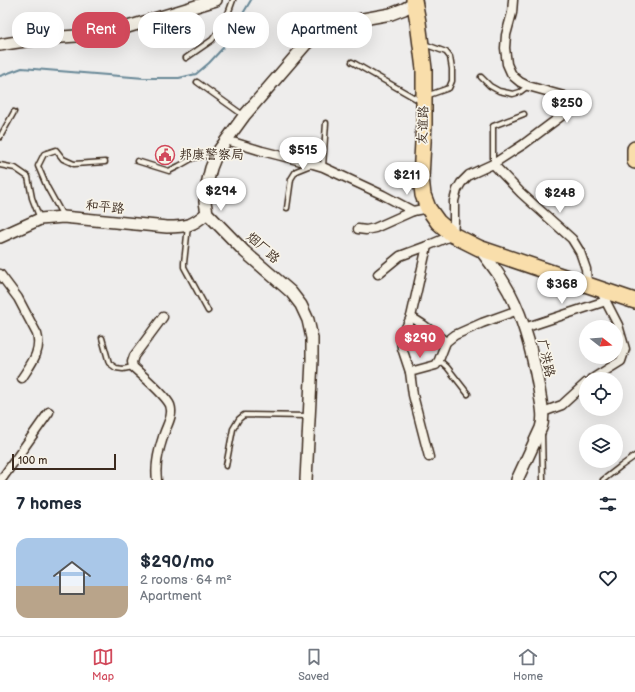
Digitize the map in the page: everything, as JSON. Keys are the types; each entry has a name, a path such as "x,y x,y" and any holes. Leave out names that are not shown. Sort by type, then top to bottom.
{"highway":[{"name":"友谊路","path":"414,2 424,69 421,178 423,195 428,208 438,222 453,235 479,248 597,292 635,301"},
{"path":"635,149 635,161"}],"street":[{"path":"0,45 25,41 108,33 123,27 216,0"},
{"path":"378,274 400,256 453,235 454,201 460,183 469,175 493,164 524,144 564,114 568,106 568,100 564,96 528,86 520,82 511,73 505,48 513,0"},
{"path":"188,226 197,221 206,213 206,190 211,168 217,153 244,116 306,44 327,27 335,24 391,14 404,9 414,2"},
{"path":"226,140 323,167 413,211"},
{"path":"493,164 521,193 572,239 580,252 597,292 618,324 625,350 621,361 603,372"},
{"path":"358,229 366,230 374,228 413,211 428,208"},
{"name":"烟厂路","path":"206,213 245,252 292,292 308,320 312,338 312,360 306,480"},
{"name":"和平路","path":"0,237 40,219 64,216 167,227 188,226"},
{"path":"427,246 410,317 401,338 402,348 410,372 413,395 429,458"},
{"name":"广洪路","path":"479,248 504,283 518,310 536,373 543,412 544,421 517,480"},
{"path":"0,274 18,298 39,340 39,347 35,357 22,378"},
{"path":"524,328 597,292"},
{"path":"410,372 436,365 446,342 455,335 518,310"},
{"path":"157,480 159,452 171,411 169,403 133,367 132,362 134,356 163,317"},
{"path":"410,317 446,342"},
{"path":"543,412 562,405 579,389"},
{"path":"1,480 49,412"}],"lane":[{"path":"186,58 212,40 225,22 233,0"},
{"path":"352,62 424,100 449,88 452,81 452,69 450,57 446,52 421,43"},
{"path":"481,77 490,86 500,91 513,94 520,92 528,86"},
{"path":"196,82 244,116"},
{"path":"0,137 14,112"},
{"path":"493,164 493,126 524,114"},
{"path":"323,167 326,123"},
{"path":"64,216 47,187 38,166 44,154 56,150 63,159 74,164 105,162"},
{"path":"137,161 169,171 192,158 217,153"},
{"path":"286,208 291,179 296,171 313,164"},
{"path":"0,165 15,168 28,178 32,198 40,219"},
{"path":"188,226 184,267 208,311"},
{"path":"102,338 109,363 116,368 123,369 133,367"},
{"path":"439,360 447,367 468,394"},
{"path":"226,466 233,429 239,419 244,415 308,416"},
{"path":"542,425 543,480"},
{"path":"603,480 635,456"}],"waterway":[{"path":"0,76 22,68 144,78 179,78 196,74 222,49 251,0"}],"place":[{"name":"邦康警察局","path":"165,155"}]}
